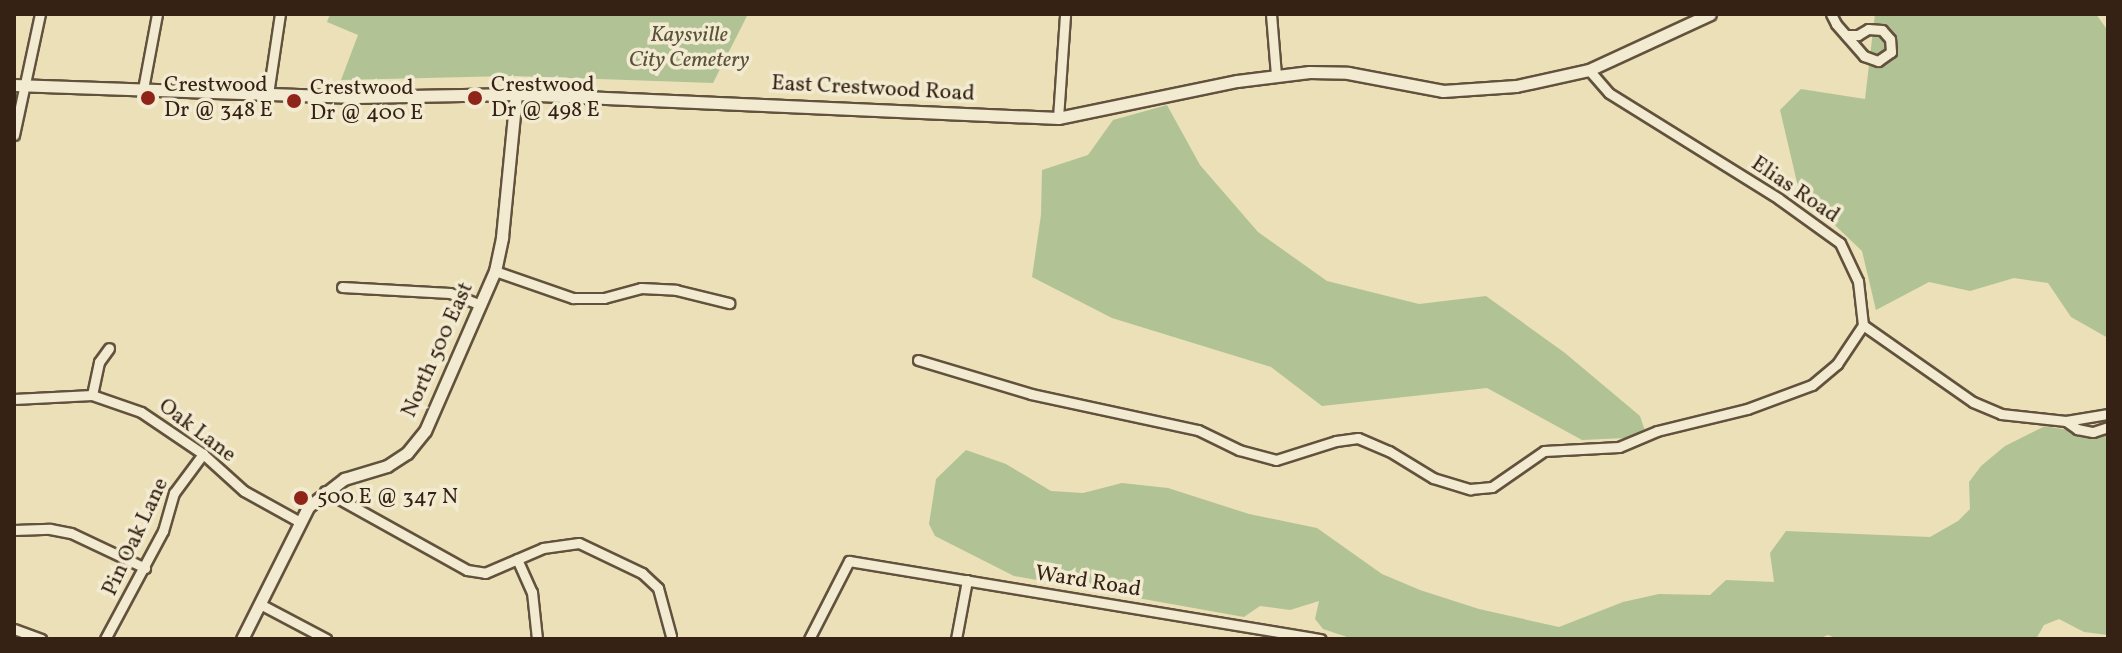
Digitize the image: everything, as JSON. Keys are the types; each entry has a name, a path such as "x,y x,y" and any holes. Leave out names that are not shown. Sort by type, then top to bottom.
{"street":[{"path":"14,135 19,85 30,73 40,14"},
{"path":"143,89 157,14"},
{"path":"268,94 280,14"},
{"path":"1058,118 1065,14"},
{"path":"1271,14 1276,75"},
{"name":"East Crestwood Road","path":"19,85 356,97 516,94 1058,118 1276,75 1348,73 1443,91 1516,86 1589,70 1710,14"},
{"path":"1831,14 1846,35 1874,61 1883,60 1891,52 1890,39 1882,30 1868,29 1846,35"},
{"name":"Elias Road","path":"1589,70 1609,93 1779,199 1840,243 1858,281 1863,325"},
{"name":"North 500 East","path":"242,639 308,507 344,479 387,466 407,453 425,431 495,271 502,237 516,94"},
{"path":"495,271 573,298 604,298 641,288 676,290 729,303"},
{"path":"342,287 450,293 481,305"},
{"path":"918,360 1031,394 1198,430 1239,450 1276,460 1336,441 1358,438 1389,451 1433,478 1470,489 1492,487 1544,451 1619,447 1657,431 1747,409 1812,385 1837,364 1863,325 1973,402 2001,414 2066,421 2108,414"},
{"path":"92,395 99,362 109,348"},
{"name":"Oak Lane","path":"14,399 42,395 92,395 153,418 203,454 244,491 300,522"},
{"path":"2066,421 2077,429 2093,432 2108,427"},
{"name":"Pin Oak Lane","path":"105,639 163,531 174,493 203,454"},
{"path":"325,491 467,570 485,573 560,543 579,543 642,573 658,588 671,636"},
{"path":"14,530 50,529 71,533 145,568"},
{"path":"517,559 532,592 537,639"},
{"name":"Ward Road","path":"809,639 849,561 1321,639"},
{"path":"956,639 967,580"},
{"path":"260,604 326,639"},
{"path":"14,629 41,639"}],"green space":[{"name":"Kaysville City Cemetery","path":"330,14 748,14 713,83 513,76 341,80 358,35 327,22"},
{"path":"1875,14 2096,14 2108,31 2108,338 2071,317 2048,283 2014,278 1970,291 1929,282 1876,310 1862,251 1799,191 1780,110 1801,89 1865,99"},
{"path":"1167,105 1200,165 1258,232 1327,281 1419,304 1486,296 1565,353 1640,416 1647,437 1582,440 1487,388 1322,406 1271,367 1112,318 1032,277 1041,215 1042,170 1088,155 1113,120"},
{"path":"2045,426 2079,432 2108,430 2108,635 2084,632 2059,619 2044,625 2036,639 1838,639 1828,635 1818,639 1347,637 1323,629 1315,619 1319,601 1290,610 1260,606 1244,617 1014,576 935,536 929,524 936,479 966,450 1006,464 1051,491 1083,493 1122,483 1168,488 1249,514 1317,528 1382,574 1420,590 1479,609 1559,627 1623,602 1659,594 1710,595 1726,580 1774,582 1770,553 1786,531 1930,537 1958,521 1970,509 1969,482 1981,466 2005,446"}],"place":[{"name":"Crestwood Dr @ 348 E","path":"148,98"},
{"name":"Crestwood Dr @ 498 E","path":"475,98"},
{"name":"Crestwood Dr @ 400 E","path":"294,101"},
{"name":"500 E @ 347 N","path":"301,498"}]}
